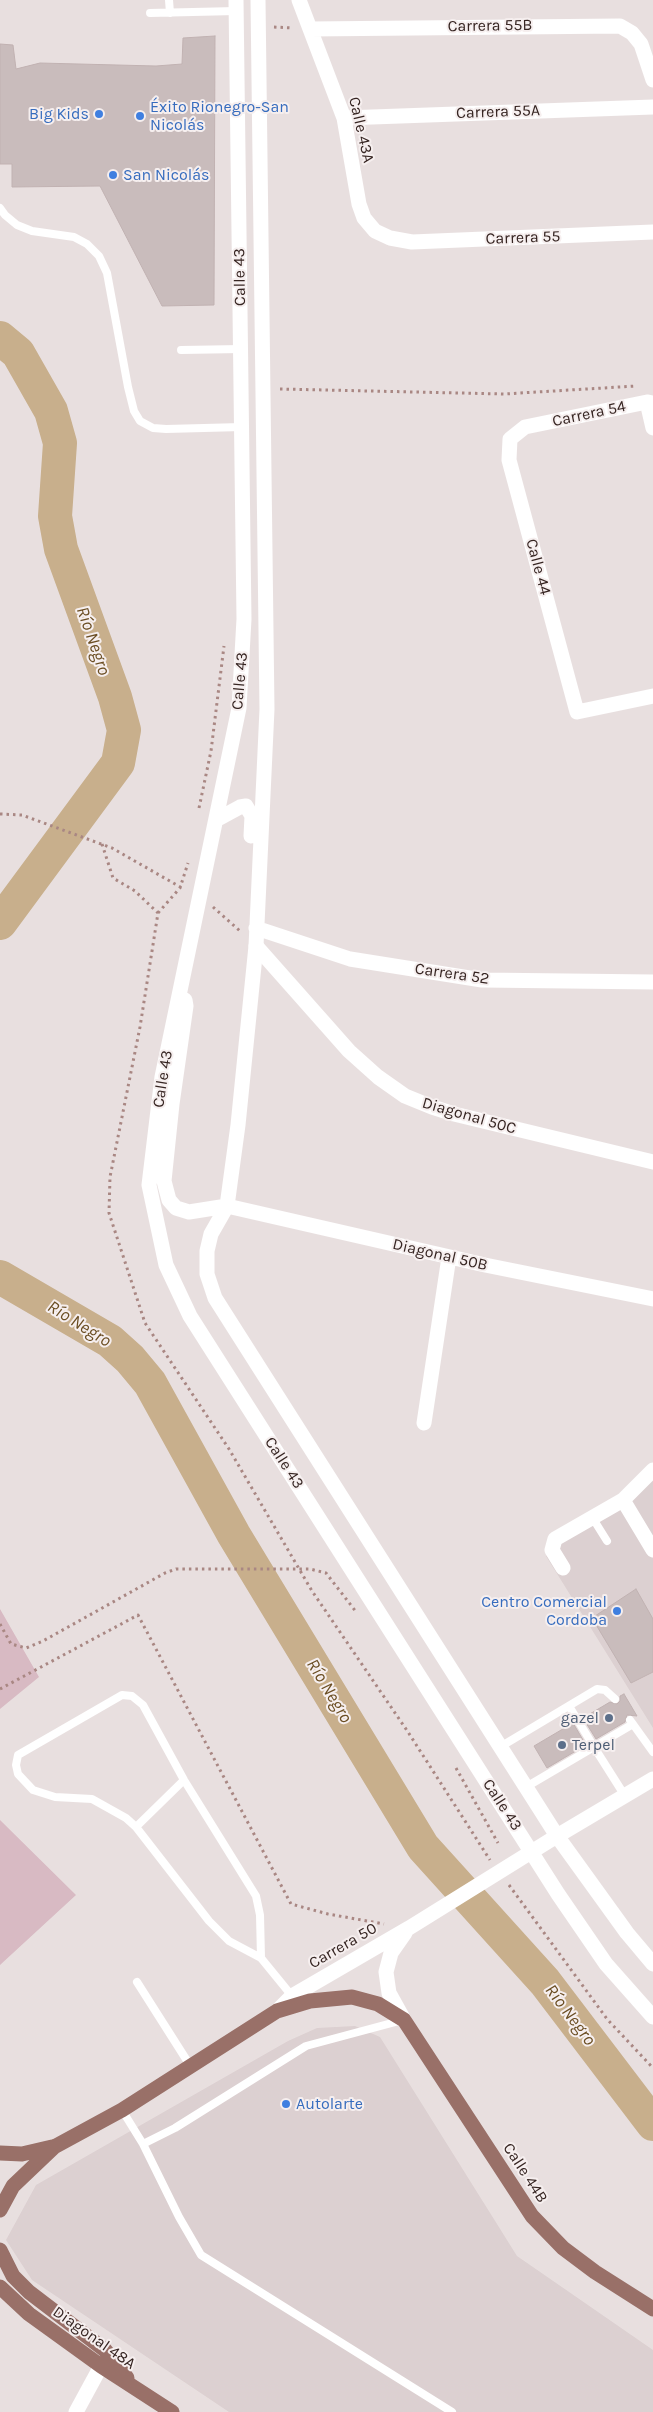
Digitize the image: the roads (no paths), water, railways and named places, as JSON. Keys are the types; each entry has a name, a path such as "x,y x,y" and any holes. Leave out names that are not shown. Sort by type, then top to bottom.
{"main road":[{"name":"Calle 44B","path":"277,2011 310,2001 352,1997 378,2004 404,2020 532,2216 563,2248 595,2272 653,2309"},
{"name":"Carrera 50","path":"54,2147 122,2110 277,2011"},
{"path":"0,2152 22,2154 54,2147"},
{"path":"0,2210 13,2186 54,2147"},
{"path":"0,2250 19,2282 105,2350 133,2386"},
{"name":"Diagonal 48A","path":"0,2287 29,2314 101,2366 172,2412"}],"street":[{"name":"Calle 43","path":"258,0 268,709 256,946 227,1206 211,1234 207,1251 207,1274 215,1298 557,1836 627,1933 653,1964"},
{"name":"Calle 43A","path":"299,0 344,118 359,204 364,218 375,231 390,238 412,242"},
{"name":"Calle 43","path":"236,6 244,619 241,669 238,708 200,899 180,982 162,1077 149,1185 166,1265 190,1316 531,1851 606,1964 653,2017"},
{"name":"Carrera 55B","path":"310,29 620,26 632,33 640,44 649,64 653,80"},
{"name":"Carrera 55A","path":"344,118 653,106"},
{"name":"Carrera 55","path":"412,242 653,232"},
{"path":"650,402 653,428"},
{"name":"Carrera 54","path":"525,427 650,402"},
{"name":"Calle 44","path":"525,427 510,439 509,460 577,712 653,696"},
{"path":"216,820 240,806 246,806 250,811 251,881 258,895"},
{"name":"Carrera 52","path":"256,928 350,959 482,980 653,982"},
{"name":"Diagonal 50C","path":"256,946 349,1051 378,1077 405,1096 454,1114 653,1162"},
{"path":"180,982 186,1006 172,1104 164,1181 169,1200 176,1208 189,1212 227,1206"},
{"name":"Diagonal 50B","path":"227,1206 449,1257 653,1299"},
{"path":"424,1423 449,1257"},
{"path":"563,1568 552,1550 555,1539 623,1500 651,1475"},
{"path":"623,1500 653,1550"},
{"name":"Carrera 50","path":"277,2011 292,1996 409,1928 476,1884 653,1779"},
{"name":"Calle 44B","path":"404,2020 389,1993 386,1972 391,1952 409,1928"},
{"path":"76,2412 101,2366"}],"lane":[{"path":"169,0 170,13"},
{"path":"150,14 236,6"},
{"path":"0,208 5,216 17,225 32,231 74,237 87,244 99,256 107,273 128,386 134,410 140,421 153,428 166,429 242,427"},
{"path":"181,350 241,350"},
{"path":"592,1517 607,1541"},
{"path":"500,1747 598,1689 605,1690 615,1699"},
{"path":"261,1958 260,1915 256,1896 184,1780 143,1705 132,1696 122,1695 18,1755 16,1765 18,1774 33,1790 55,1797 92,1799 126,1818 136,1827 209,1921 229,1941 261,1958 292,1996"},
{"path":"569,1706 625,1796"},
{"path":"526,1787 594,1748 631,1722 653,1752"},
{"path":"136,1827 184,1780"},
{"path":"138,1982 191,2067"},
{"path":"144,2144 175,2128 306,2046 404,2020"},
{"path":"122,2110 144,2144 179,2217 201,2255 452,2412"}],"waterway":[{"name":"Río Negro","path":"0,338 18,353 51,411 60,443 55,516 61,549 115,697 124,730 118,763 0,923"},
{"name":"Río Negro","path":"0,1277 110,1341 130,1359 150,1383 234,1535 423,1847 545,1982 653,2124"}],"place":[{"name":"Big Kids","path":"99,114"},
{"name":"Éxito Rionegro-San Nicolás","path":"140,116"},
{"name":"San Nicolás","path":"113,175"},
{"name":"Centro Comercial Cordoba","path":"617,1611"},
{"name":"gazel","path":"609,1718"},
{"name":"Terpel","path":"562,1745"},
{"name":"Autolarte","path":"286,2104"}]}
